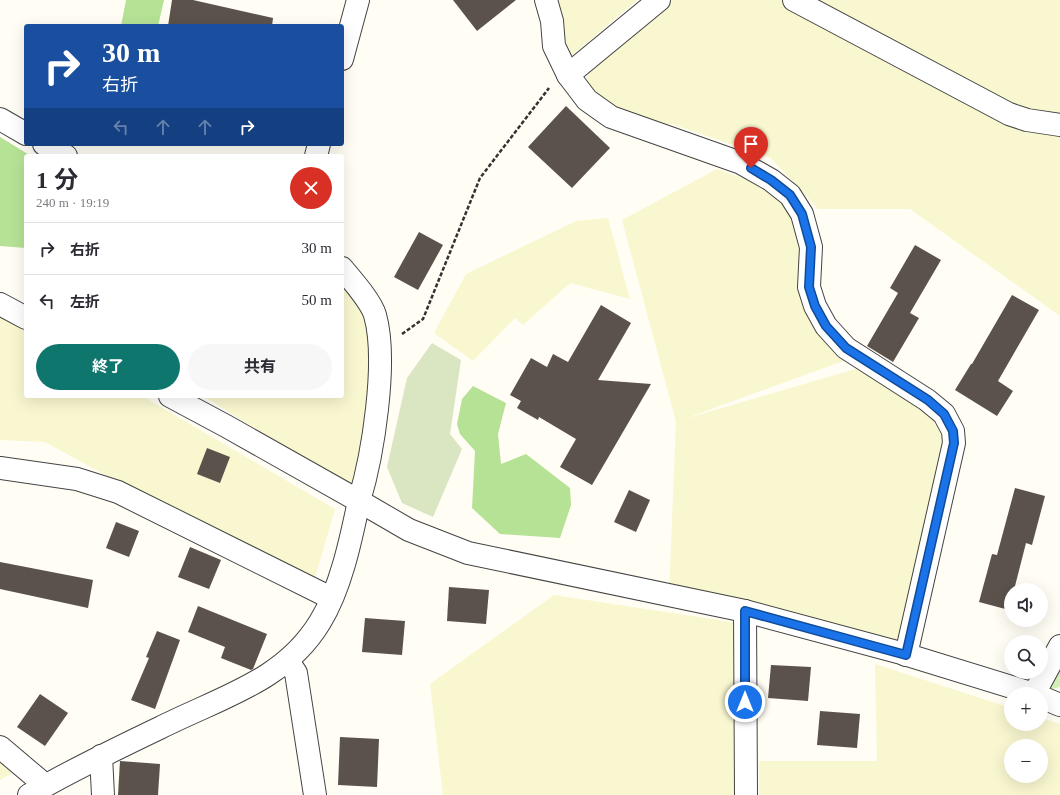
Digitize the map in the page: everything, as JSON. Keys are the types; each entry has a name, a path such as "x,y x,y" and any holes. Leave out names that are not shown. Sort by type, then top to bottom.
{"street":[{"path":"344,52 358,0"},
{"path":"546,0 552,21 554,46 561,79 611,117 741,163 771,180 790,195 802,214 811,247 809,287 815,306 826,326 846,348 928,400 944,414 953,431 954,443 906,655"},
{"path":"561,79 659,0"},
{"path":"794,0 1009,114 1027,120 1060,125"},
{"path":"0,119 24,133"},
{"path":"48,146 62,154"},
{"path":"0,747 37,790 101,756 251,686 288,661 320,621 331,598 348,549 359,501 367,476 377,401 380,349 375,314 357,285 344,270"},
{"path":"0,304 24,317"},
{"path":"174,398 409,530 468,553 745,611 906,655 1011,687"},
{"path":"0,468 77,479 118,492 331,598"},
{"path":"745,611 746,795"},
{"path":"1038,687 1060,646"},
{"path":"288,661 296,673 315,795"},
{"path":"1048,700 1060,705"},
{"path":"101,756 103,795"}],"path":[{"path":"380,349 423,319 480,178 561,79"}],"shaded area":[{"path":"556,0 637,0 563,63"},
{"path":"673,0 1060,0 1060,316 910,209 818,209 771,158 672,124 626,123 587,100 587,60"},
{"path":"717,169 790,195 810,267 823,340 857,356 684,419 859,368 953,431 901,653 669,595 676,422 622,220"},
{"path":"608,218 630,299 570,283 523,325 515,318 473,361 434,333 466,274 576,221"},
{"path":"344,280 375,314 378,393 356,492 206,398 344,398"},
{"path":"0,312 24,327 24,398 145,398 335,509 312,588 45,442 0,440"},
{"path":"554,595 745,624 744,795 443,795 430,684"},
{"path":"875,664 1004,706 1004,731 1048,731 1048,720 1060,724 1060,795 759,795 759,761 877,761"},
{"path":"0,757 16,771 0,780"}],"green space":[{"path":"126,0 164,0 158,24 121,24"},
{"path":"0,137 28,154 24,154 24,248 0,246"},
{"path":"432,343 461,360 450,434 462,449 433,517 402,503 387,467 407,378"},
{"path":"473,386 506,403 498,434 501,464 526,454 570,488 571,505 560,538 500,534 472,508 475,451 460,434 457,424 462,399"},
{"path":"1060,652 1060,687 1048,690 1048,687 1038,687 1043,679 1048,679 1048,671"}],"building":[{"path":"172,0 193,0 273,18 272,24 168,24"},
{"path":"453,0 516,0 477,31"},
{"path":"566,106 610,148 572,188 528,147"},
{"path":"419,232 443,245 418,290 394,277"},
{"path":"915,245 941,260 910,313 919,318 893,362 867,346 898,293 890,288"},
{"path":"1012,295 1039,310 998,381 1013,391 997,416 955,390 972,364"},
{"path":"601,305 631,323 598,380 651,384 592,485 560,467 576,439 539,417 538,420 517,408 521,401 510,395 531,358 547,367 553,354 568,362"},
{"path":"207,448 230,457 220,483 197,474"},
{"path":"1015,488 1045,496 1032,545 1026,543 1016,583 1004,583 1004,609 979,602 992,554 997,555"},
{"path":"629,490 650,500 636,532 614,522"},
{"path":"116,522 139,531 129,557 106,548"},
{"path":"190,547 221,560 209,589 178,577"},
{"path":"0,562 93,580 88,608 0,589"},
{"path":"449,587 489,590 486,624 447,621"},
{"path":"198,606 267,634 253,669 251,670 221,658 225,647 188,632"},
{"path":"365,618 405,621 402,655 362,652"},
{"path":"157,631 180,640 155,709 131,700 149,658 146,657"},
{"path":"771,665 811,667 808,701 768,698"},
{"path":"40,694 68,713 45,746 17,727"},
{"path":"820,711 860,714 857,748 817,745"},
{"path":"340,737 379,739 377,787 338,785"},
{"path":"120,761 160,764 158,795 118,795"}],"route":[{"path":"745,702 745,611 906,655 954,443 953,431 944,414 928,400 846,348 826,326 815,306 809,287 811,247 802,214 790,195 771,180 751,168"}]}
